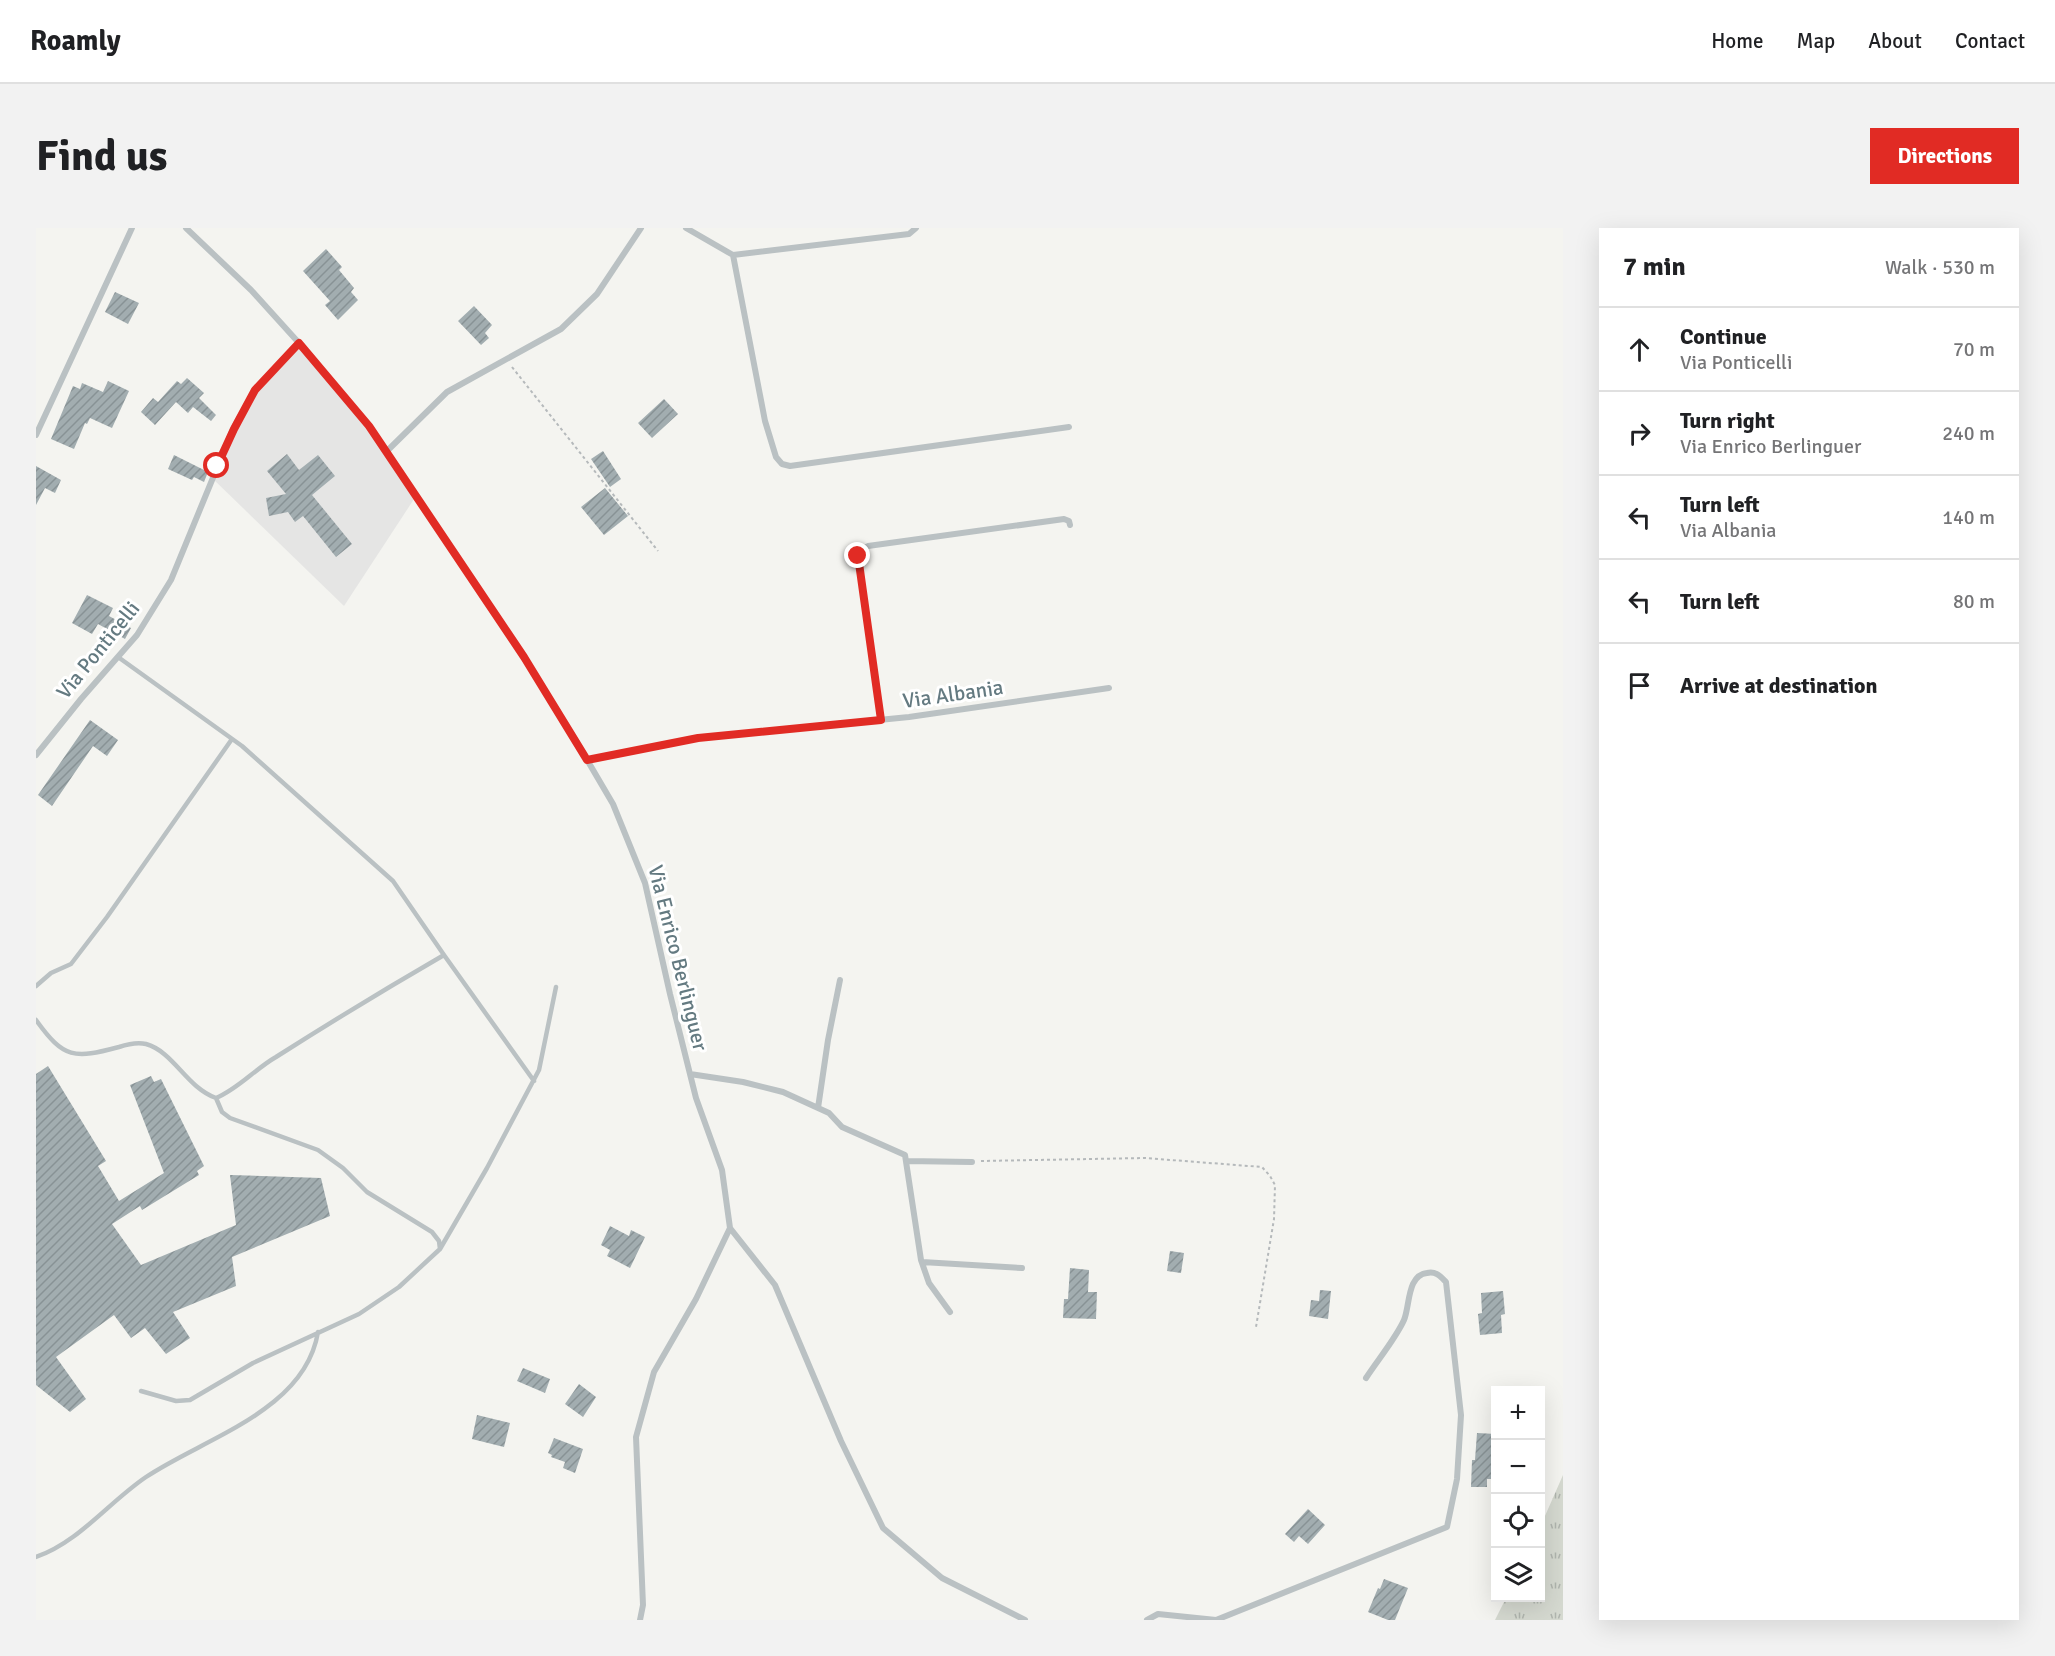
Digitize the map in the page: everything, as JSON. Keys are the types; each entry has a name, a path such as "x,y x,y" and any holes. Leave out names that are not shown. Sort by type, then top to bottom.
{"street":[{"path":"36,435 132,228"},
{"name":"Via Enrico Berlinguer","path":"186,228 251,290 369,426 524,657 613,804 645,882 696,1098 722,1170 730,1228"},
{"path":"386,452 447,392 561,329 597,294 640,228"},
{"path":"686,228 733,255 909,234 916,228"},
{"path":"733,255 765,420 776,457 782,464 790,466 1069,427"},
{"name":"Via Ponticelli","path":"36,755 137,635 171,580 234,429 255,390 299,343"},
{"path":"881,720 859,551 868,546 1064,519 1070,525"},
{"name":"Via Albania","path":"587,760 698,738 881,720 1109,688"},
{"path":"818,1107 840,980"},
{"path":"690,1074 743,1082 783,1092 829,1113 842,1127 905,1155 922,1262 929,1283 950,1312"},
{"path":"906,1161 972,1161"},
{"path":"640,1620 644,1605 636,1437 654,1372 696,1299 730,1228 775,1285 841,1441 883,1528 942,1578 1025,1620"},
{"path":"922,1262 1022,1268"},
{"path":"1147,1620 1158,1614 1216,1620 1448,1527 1457,1479 1461,1415 1446,1282 1439,1274 1422,1273 1418,1278 1409,1296 1404,1320 1366,1378"}],"lane":[{"path":"118,657 232,739 393,881 534,1080"},
{"path":"36,986 51,973 71,963 107,917 232,739"},
{"path":"216,1098 353,1008 444,954"},
{"path":"141,1390 176,1401 190,1400 253,1363 359,1314 392,1292 429,1260 440,1249 487,1168 539,1070 556,987"},
{"path":"36,1020 51,1041 65,1052 76,1055 132,1043 158,1049 191,1083 216,1098 222,1112 230,1118 318,1150 343,1167 367,1192 432,1232 439,1241 440,1249"},
{"path":"36,1557 49,1552 86,1526 146,1477 255,1416 287,1390 303,1370 316,1347 318,1332"}],"path":[{"path":"506,360 658,551"},
{"path":"972,1161 1145,1158 1262,1167 1275,1185 1274,1219 1256,1327"}],"shaded area":[{"path":"299,343 386,452 416,496 344,606 212,478 255,390"}],"green space":[{"path":"1563,1475 1563,1620 1495,1620 1504,1602 1545,1602 1545,1516"}],"building":[{"path":"326,249 342,267 339,270 354,288 351,292 358,300 338,320 325,305 330,301 303,271"},
{"path":"115,292 139,303 128,324 105,312"},
{"path":"474,306 492,325 485,333 489,338 481,345 458,321"},
{"path":"187,378 204,393 199,398 216,415 211,421 193,407 188,413 176,402 155,425 141,412 153,398 158,402 177,381 181,384"},
{"path":"108,381 129,391 112,428 90,418 87,424 85,423 74,449 51,439 73,386 80,389 82,383 103,392"},
{"path":"664,399 678,414 652,438 638,423"},
{"path":"603,451 621,479 610,487 591,459"},
{"path":"287,454 299,470 318,455 335,476 312,495 352,544 336,557 303,516 295,522 288,512 269,516 266,498 286,494 267,471"},
{"path":"174,455 208,472 204,482 194,477 192,480 168,469"},
{"path":"36,466 61,480 55,493 45,488 36,505"},
{"path":"605,488 628,516 604,535 581,507"},
{"path":"87,595 113,608 109,616 131,628 125,639 98,624 92,634 72,623"},
{"path":"90,720 118,740 107,756 93,746 52,806 38,795"},
{"path":"48,1066 106,1161 98,1166 119,1201 164,1173 130,1085 151,1076 154,1082 161,1079 204,1166 197,1171 199,1175 142,1210 140,1206 112,1224 141,1265 236,1225 230,1175 321,1178 330,1216 232,1257 236,1286 173,1312 190,1338 166,1354 145,1328 131,1338 114,1315 56,1357 86,1399 70,1412 36,1385 36,1074"},
{"path":"610,1226 629,1236 631,1230 645,1237 630,1268 607,1256 610,1250 601,1245"},
{"path":"1170,1251 1184,1253 1181,1273 1167,1271"},
{"path":"1070,1268 1089,1270 1088,1292 1097,1292 1096,1319 1063,1318 1064,1299 1068,1299"},
{"path":"1320,1290 1331,1291 1328,1319 1309,1316 1311,1300 1319,1301"},
{"path":"1503,1291 1505,1314 1501,1315 1502,1333 1480,1335 1478,1314 1482,1313 1481,1293"},
{"path":"523,1368 550,1379 545,1393 517,1381"},
{"path":"579,1384 596,1397 583,1417 565,1404"},
{"path":"477,1415 510,1423 504,1447 472,1439"},
{"path":"1477,1433 1491,1434 1491,1479 1487,1479 1487,1487 1471,1487 1472,1460 1475,1460"},
{"path":"554,1438 583,1449 575,1473 563,1468 565,1462 551,1457 552,1455 548,1453"},
{"path":"1308,1509 1325,1525 1308,1544 1299,1536 1294,1542 1285,1534"},
{"path":"1384,1579 1408,1588 1395,1620 1388,1620 1368,1612"}],"route":[{"path":"217,466 255,390 299,343 369,426 524,657 587,760 698,738 881,720 858,556"}]}
